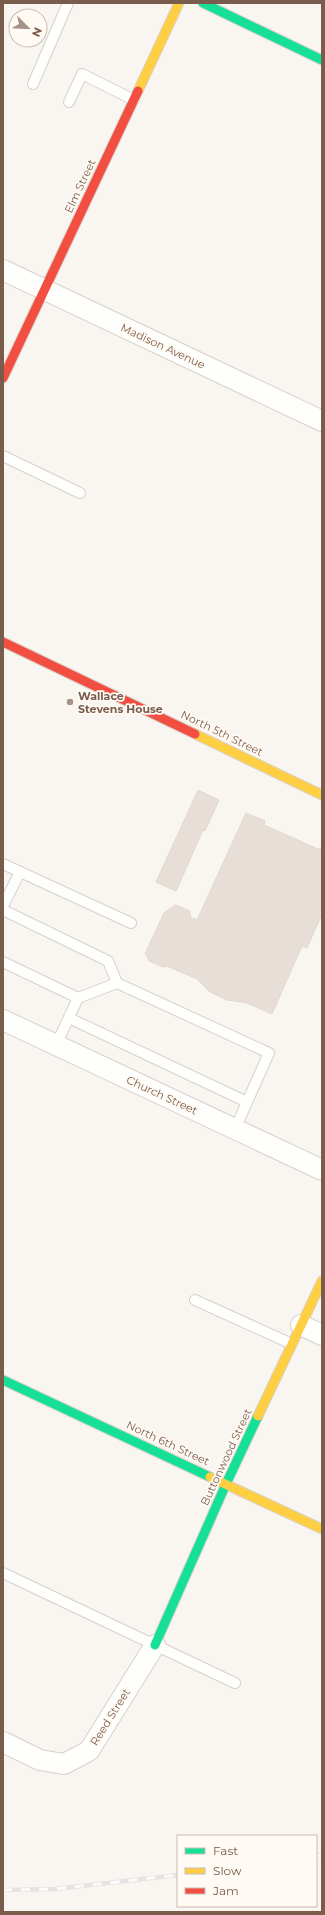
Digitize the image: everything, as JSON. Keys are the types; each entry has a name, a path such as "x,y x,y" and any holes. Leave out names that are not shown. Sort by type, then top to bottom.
{"street":[{"name":"Elm Street","path":"3,378 179,3"},
{"path":"203,3 322,60"},
{"name":"Madison Avenue","path":"3,270 322,421"},
{"name":"North 5th Street","path":"3,642 322,795"},
{"name":"Church Street","path":"3,1020 322,1170"},
{"name":"Buttonwood Street","path":"156,1645 226,1484 322,1281"},
{"path":"301,1325 322,1335"},
{"name":"North 6th Street","path":"3,1380 322,1529"},
{"name":"Reed Street","path":"3,1742 40,1760 64,1764 89,1751 156,1645"}],"lane":[{"path":"33,84 68,3"},
{"path":"69,102 82,74 134,100"},
{"path":"3,456 80,493"},
{"path":"3,864 131,923"},
{"path":"3,906 20,872"},
{"path":"3,910 108,961 117,983 269,1053 235,1129"},
{"path":"3,962 78,998"},
{"path":"56,1045 78,998 117,983"},
{"path":"68,1018 247,1102"},
{"path":"195,1300 292,1344"},
{"path":"3,1573 235,1683"}],"building":[{"path":"198,790 219,800 205,831 203,830 176,891 156,882"},
{"path":"246,813 265,821 264,825 318,849 322,848 322,914 307,948 302,946 272,1014 247,1003 227,1000 210,992 197,979 167,966 163,967 149,961 147,955 145,954 164,913 175,905 190,911 190,917 197,920"}],"railway":[{"path":"317,1856 322,1855"},
{"path":"3,1890 55,1889 177,1875"}],"traffic: fast":[{"path":"203,3 322,60"},
{"path":"3,1380 210,1477"},
{"path":"155,1645 226,1484 258,1416"}],"traffic: slow":[{"path":"138,91 179,3"},
{"path":"195,734 322,795"},
{"path":"258,1416 322,1281"},
{"path":"210,1477 322,1529"}],"traffic: jam":[{"path":"3,378 138,91"},
{"path":"3,642 195,734"}],"place":[{"name":"Wallace Stevens House","path":"70,702"}]}
